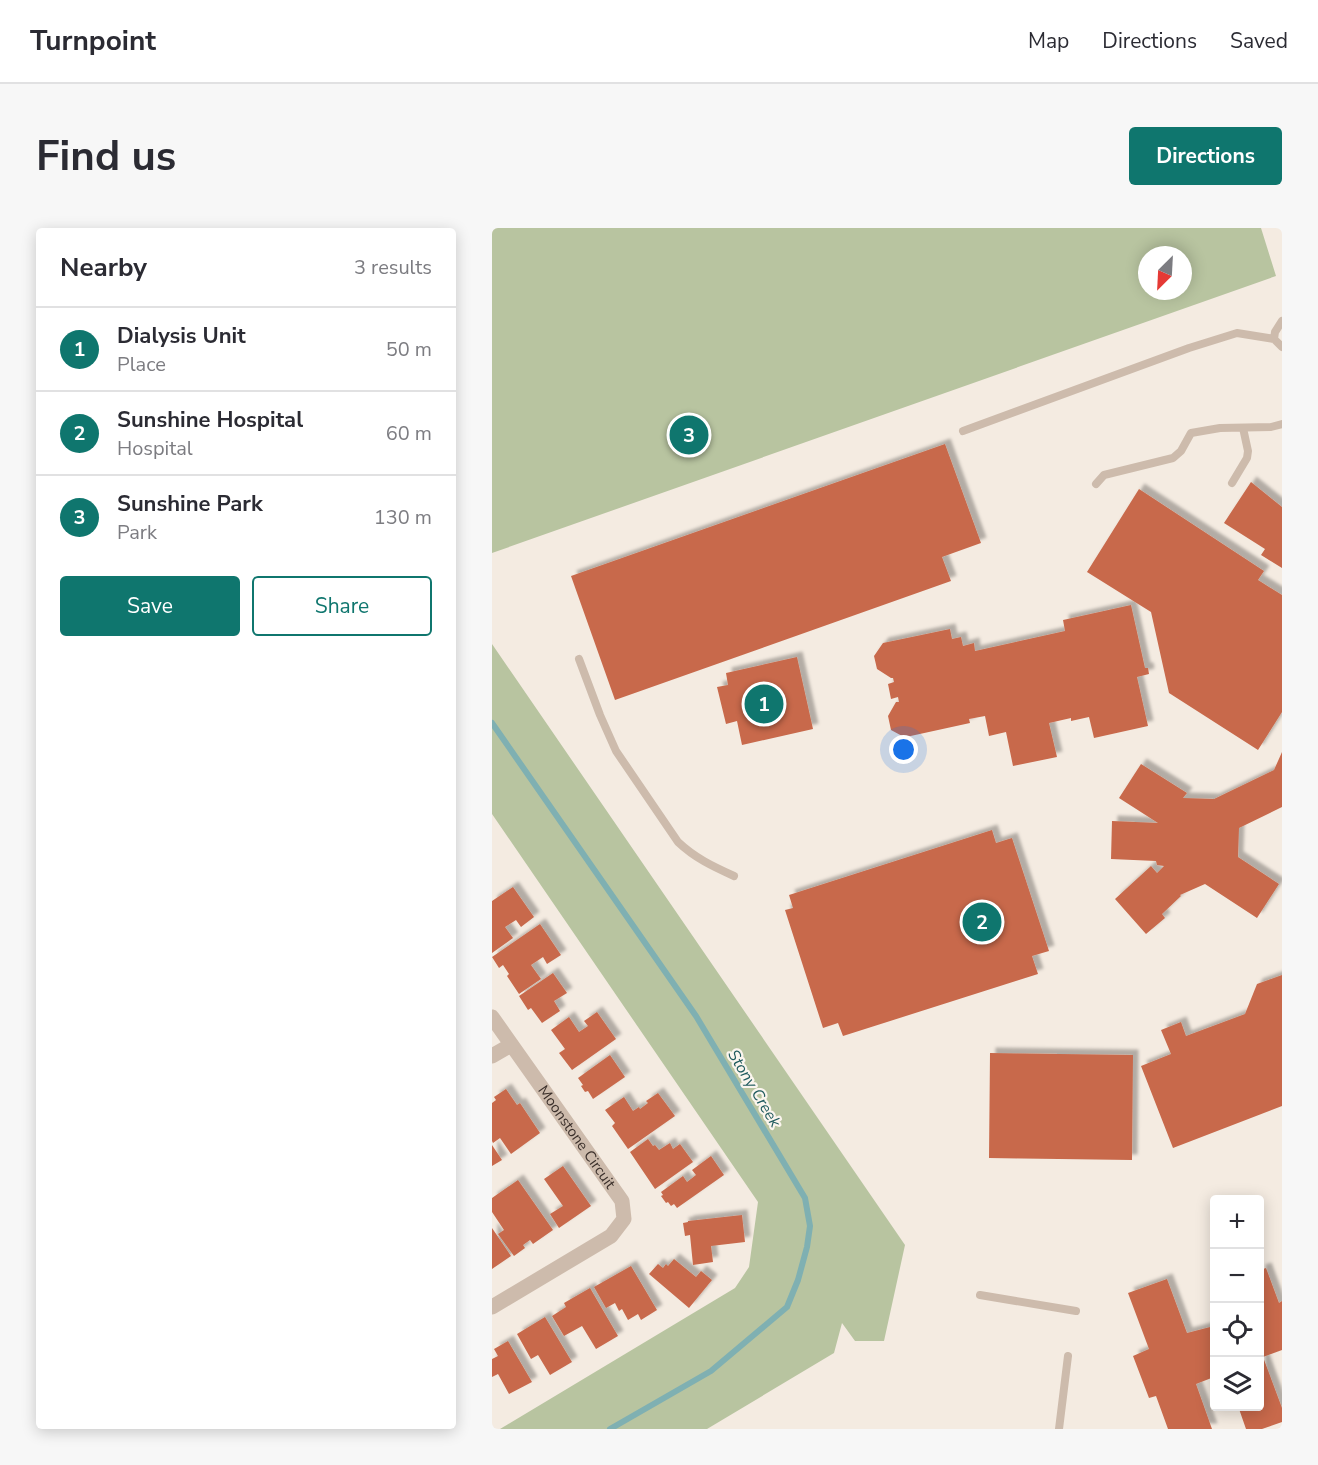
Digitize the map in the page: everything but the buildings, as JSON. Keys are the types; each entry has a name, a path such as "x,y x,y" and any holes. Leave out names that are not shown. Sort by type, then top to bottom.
{"street":[{"name":"Moonstone Circuit","path":"492,1017 622,1201 624,1219 611,1236 492,1307"},
{"path":"492,1056 511,1045"}],"lane":[{"path":"1274,339 1275,332 1282,321"},
{"path":"963,430 1237,333 1274,339 1282,347"},
{"path":"1096,484 1104,475 1173,458 1181,451 1191,433 1220,428 1271,428 1282,424"},
{"path":"1232,483 1247,458 1243,428"},
{"path":"579,659 616,751 678,842 707,864 734,876"},
{"path":"980,1295 1076,1311"},
{"path":"1059,1429 1068,1356"}],"green space":[{"path":"492,228 1261,228 1276,276 492,553"},
{"path":"492,644 905,1245 884,1341 855,1341 842,1323 834,1353 707,1429 500,1429 735,1288 749,1267 758,1202 492,814"}],"waterway":[{"name":"Stony Creek","path":"492,723 696,1016 805,1198 810,1226 798,1280 787,1307 711,1371 610,1429"}],"place":[{"name":"Sunshine Park","path":"689,435"},
{"name":"Dialysis Unit","path":"764,704"},
{"name":"Sunshine Hospital","path":"982,922"}]}
